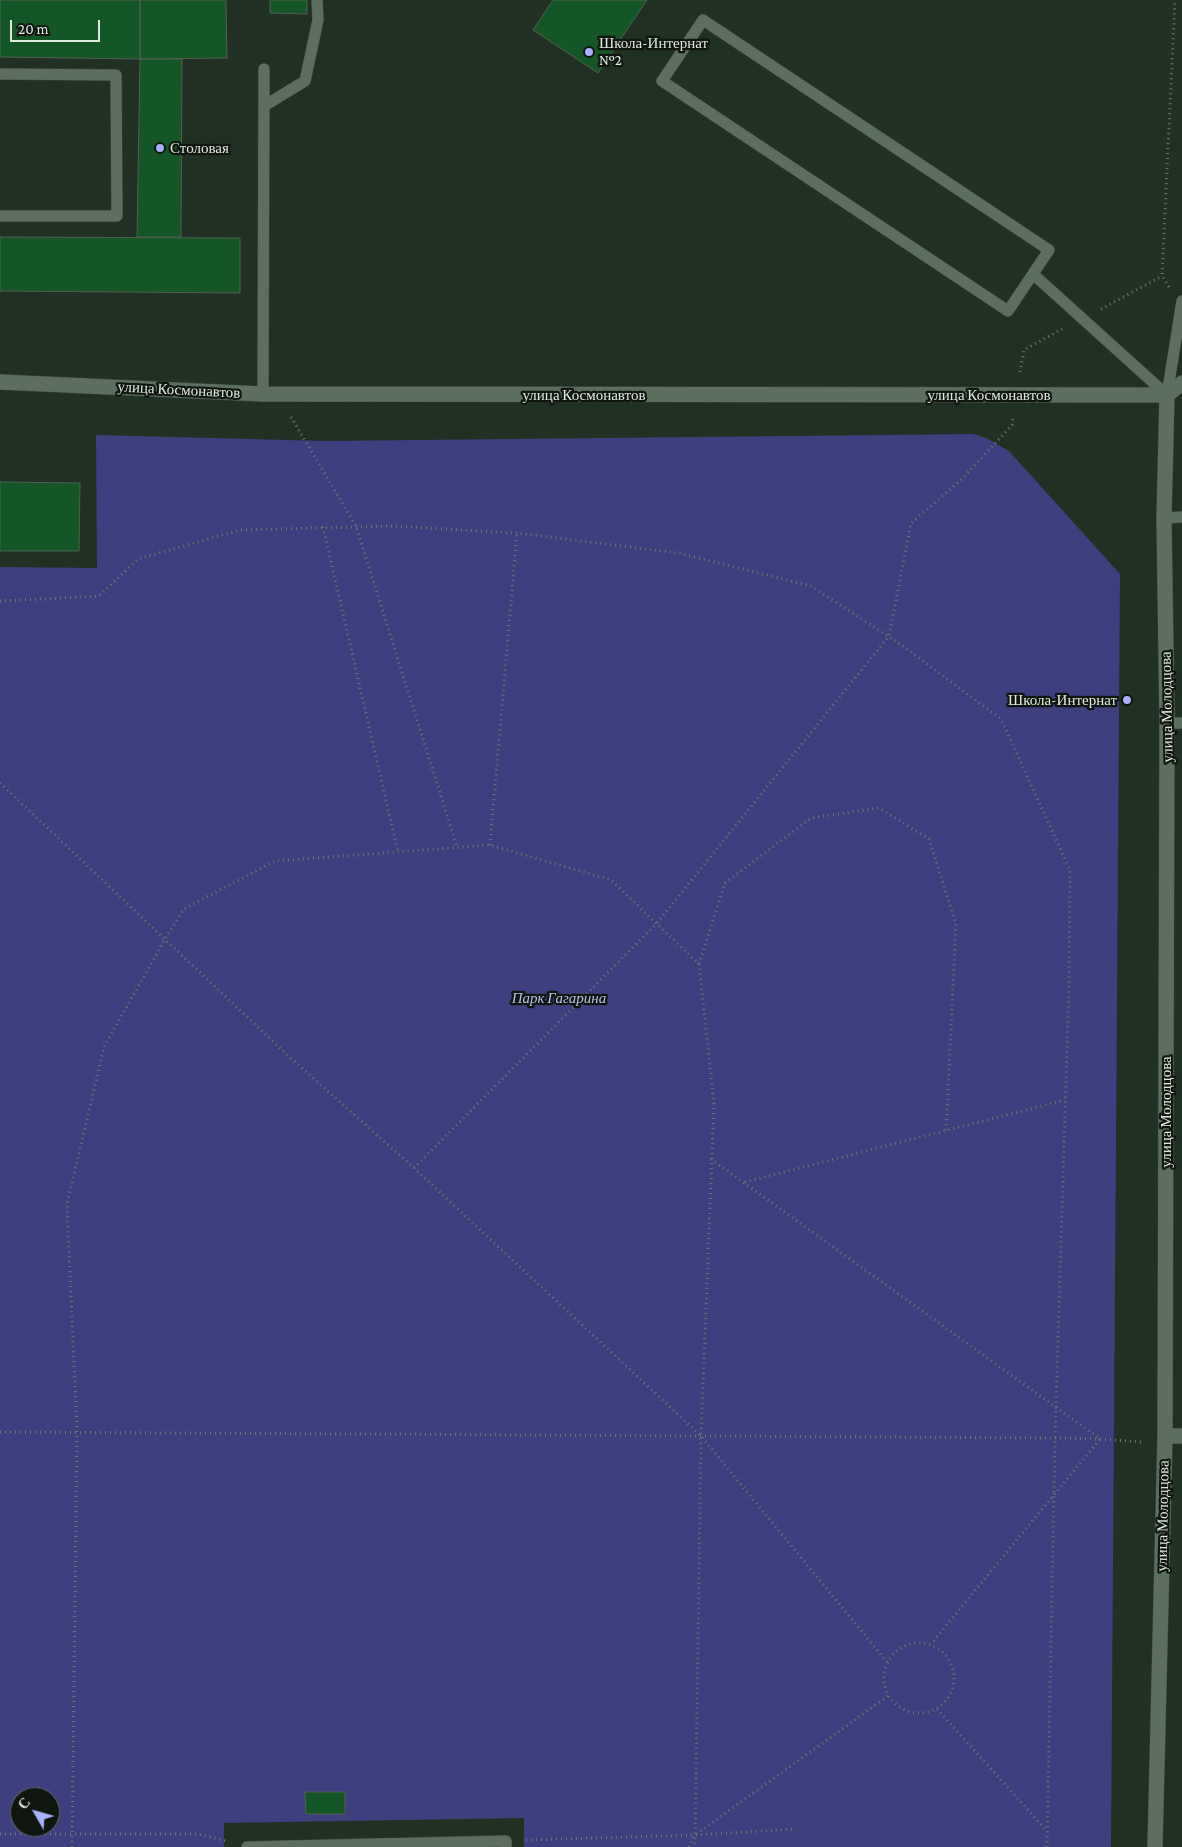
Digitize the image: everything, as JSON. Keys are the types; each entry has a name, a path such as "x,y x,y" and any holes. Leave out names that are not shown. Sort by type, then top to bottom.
{"street":[{"name":"улица Космонавтов","path":"0,382 270,394 1167,395"},
{"path":"1167,395 1182,383"},
{"name":"улица Молодцова","path":"1155,1847 1165,1440 1175,723 1164,518 1167,395"},
{"path":"1165,1440 1182,1436"}],"lane":[{"path":"264,106 305,81 318,20 317,0"},
{"path":"703,20 1049,250 1033,274 1008,311 662,81 703,20"},
{"path":"264,69 270,394"},
{"path":"0,74 116,75 117,216 0,216"},
{"path":"1033,274 1167,395"},
{"path":"1167,395 1181,304"},
{"path":"1164,518 1182,517"},
{"path":"247,1847 506,1844"}],"path":[{"path":"1175,0 1162,276 1181,304"},
{"path":"414,1168 657,923 889,636 911,523 961,480 1012,425 1024,350 1162,276"},
{"path":"270,394 356,526 458,848"},
{"path":"0,601 99,596 138,559 240,530 391,526 517,533 678,553 812,586 889,636 1001,719 1070,870 1055,1438 1047,1847"},
{"path":"323,527 398,852"},
{"path":"490,845 517,533"},
{"path":"0,783 284,1052 414,1168 700,1436 887,1662"},
{"path":"695,1847 700,1436 714,1104 699,964 725,883 811,818 880,808 929,839 956,924 946,1130"},
{"path":"72,1847 77,1432 68,1204 104,1047 184,909 275,860 490,845 612,880 699,964"},
{"path":"744,1183 1065,1100"},
{"path":"712,1159 1100,1439"},
{"path":"0,1432 1165,1440"},
{"path":"931,1644 1100,1439"},
{"path":"915,1642 931,1644 942,1650 955,1677 948,1700 937,1709 924,1714 897,1706 888,1696 883,1683 887,1662 891,1656 915,1642"},
{"path":"689,1847 695,1835 888,1696"},
{"path":"937,1709 1048,1832"},
{"path":"506,1844 796,1829"},
{"path":"0,1834 197,1834 247,1847"}],"green space":[{"name":"Парк Гагарина","path":"973,434 986,438 1009,451 1120,574 1111,1847 524,1847 524,1818 224,1823 224,1847 0,1847 0,567 97,568 96,435 325,441"}],"building":[{"path":"0,0 140,0 140,59 0,57"},
{"path":"140,0 226,0 227,58 140,59"},
{"path":"270,0 307,0 307,14 270,13"},
{"name":"Школа-Интернат №2","path":"553,0 647,0 598,73 533,30"},
{"name":"Столовая","path":"140,59 182,59 181,237 137,237"},
{"path":"0,237 240,238 240,293 0,291"},
{"path":"0,482 80,483 79,551 0,551"},
{"path":"305,1792 345,1792 345,1814 306,1814"}],"place":[{"name":"Школа-Интернат №2","path":"589,52"},
{"name":"Столовая","path":"160,148"},
{"name":"Школа-Интернат","path":"1127,700"}]}
